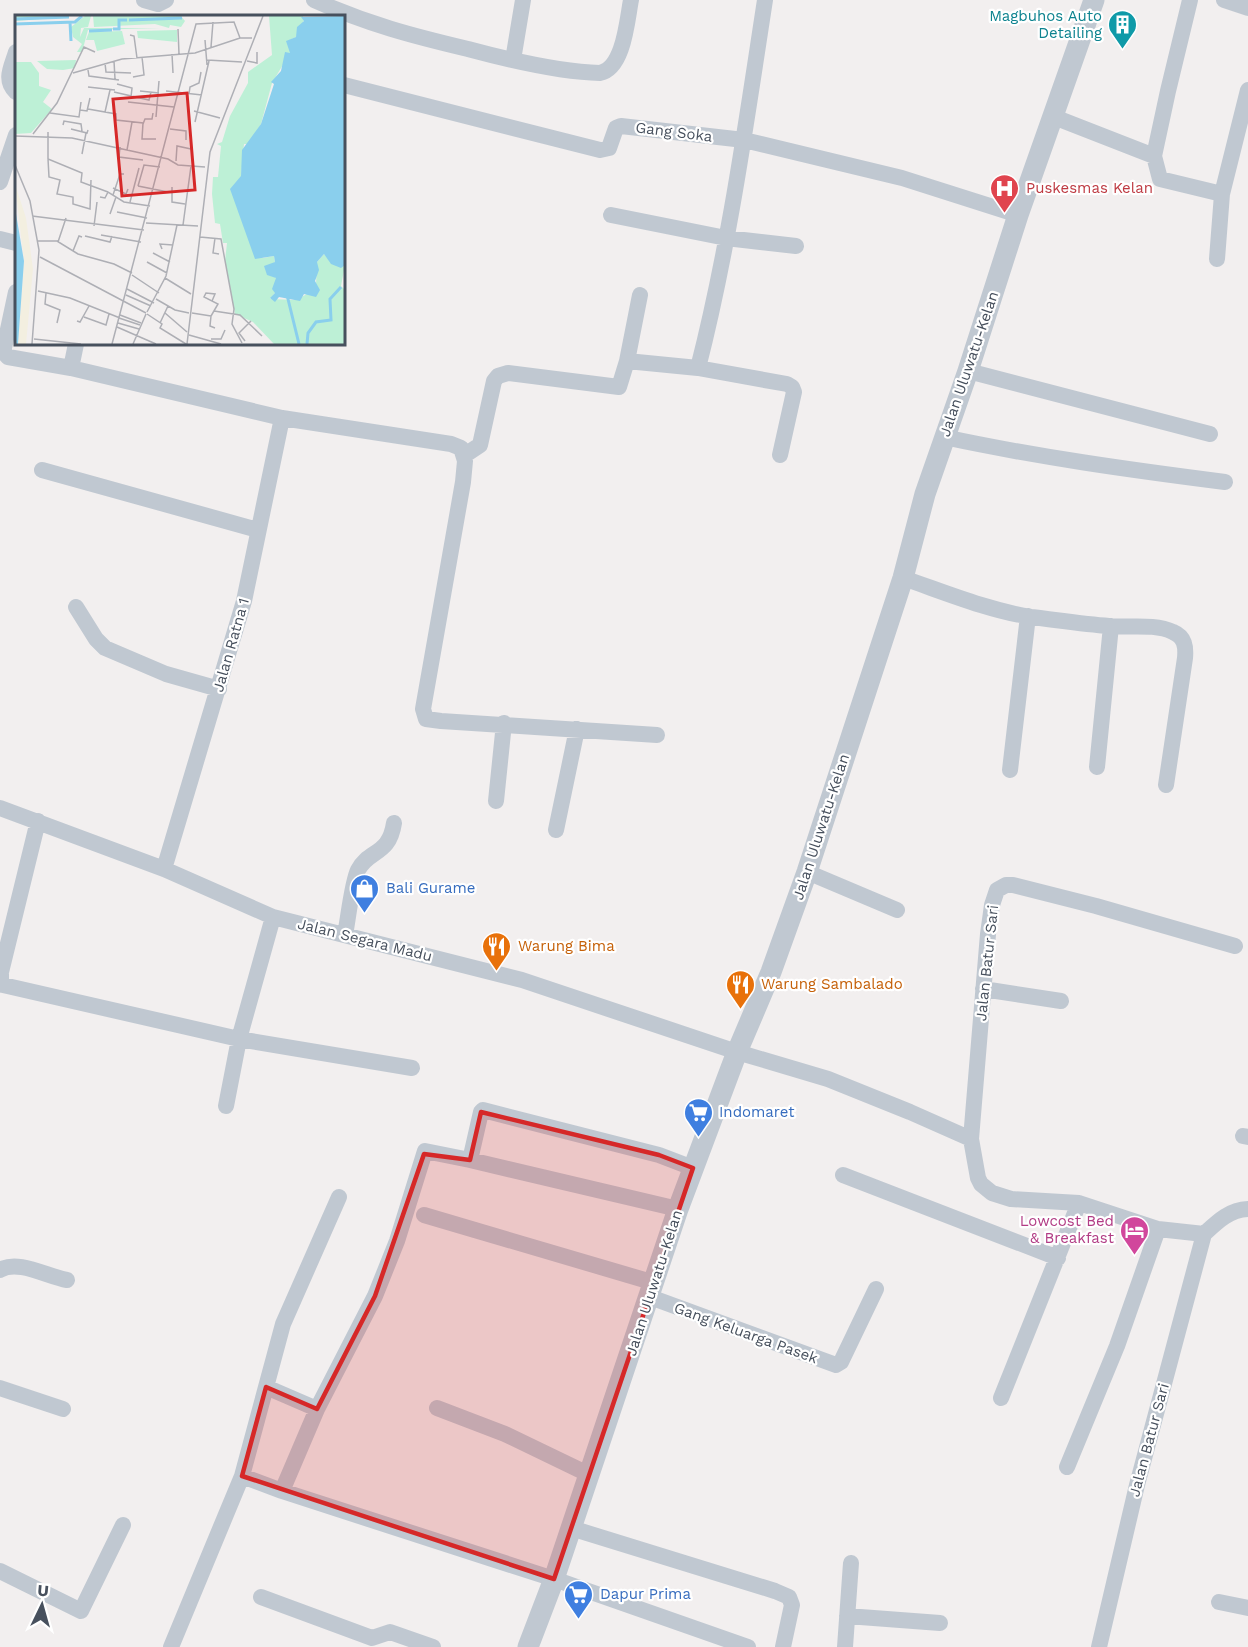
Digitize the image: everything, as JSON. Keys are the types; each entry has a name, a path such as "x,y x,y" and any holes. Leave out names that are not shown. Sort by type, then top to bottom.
{"street":[{"path":"144,0 158,4 166,0"},
{"path":"314,0 385,29 513,60 595,73 606,72 613,66 619,55 631,0"},
{"path":"513,60 523,0"},
{"path":"698,368 744,140 765,0"},
{"name":"Jalan Uluwatu-Kelan","path":"528,1647 554,1579 678,1209 737,1052 771,972 807,872 903,578 925,494 968,371 1018,215 1094,0"},
{"path":"1190,0 1154,156 1160,179 1222,194"},
{"path":"1224,0 1248,8"},
{"path":"15,56 8,80 15,91"},
{"name":"Gang Soka","path":"345,85 600,150 609,148 616,128 621,126 744,140 902,178 1018,215"},
{"path":"1217,259 1222,194 1248,90"},
{"path":"1054,117 1154,156"},
{"path":"0,182 15,138"},
{"path":"611,215 726,238 796,246"},
{"path":"0,239 15,243"},
{"path":"465,455 480,445 494,381 498,376 508,373 615,388 621,384 640,295"},
{"path":"15,297 4,348 4,353 10,358 71,368 282,418 451,444 461,448 465,455 463,482 423,713 425,718 657,735"},
{"path":"71,368 76,345"},
{"path":"627,361 698,368 778,381 792,387 793,400 780,455"},
{"path":"968,371 1210,434"},
{"name":"Jalan Ratna 1","path":"164,869 244,601 282,418"},
{"path":"944,437 1093,465 1225,482"},
{"path":"42,470 258,530"},
{"path":"903,578 966,600 1028,616 1111,626 1156,628 1179,635 1185,643 1185,658 1166,785"},
{"path":"76,607 96,639 105,648 166,674 219,689"},
{"path":"1010,770 1028,616"},
{"path":"1097,767 1111,626"},
{"path":"496,801 504,723"},
{"path":"556,830 577,729"},
{"name":"Jalan Segara Madu","path":"0,808 164,869 273,917 522,980 737,1052"},
{"path":"38,821 1,972 2,984 239,1039 412,1068"},
{"path":"345,935 357,872 392,837 394,823"},
{"path":"807,872 897,910"},
{"name":"Jalan Batur Sari","path":"1099,1647 1137,1485 1204,1234 1158,1229 1079,1203 1011,1199 992,1193 978,1178 971,1139 987,934 994,895 997,890 1006,885 1019,886 1235,946"},
{"path":"226,1106 239,1039 273,917"},
{"path":"983,989 1061,1001"},
{"path":"737,1052 828,1079 971,1139"},
{"path":"470,1160 481,1112 484,1110 659,1155 693,1168"},
{"path":"282,1491 317,1409 375,1296 397,1241 424,1154 429,1151 678,1209"},
{"path":"843,1175 1058,1258"},
{"path":"171,1647 242,1476 288,1311 339,1197"},
{"path":"1000,1398 1079,1203"},
{"path":"1204,1234 1225,1216 1234,1211 1248,1209"},
{"name":"Gang Keluarga Pasek","path":"424,1215 652,1290 833,1365 841,1362 876,1289"},
{"path":"1067,1467 1117,1346 1158,1229"},
{"path":"0,1270 7,1266 18,1266 67,1280"},
{"path":"266,1387 317,1409"},
{"path":"0,1388 63,1409"},
{"path":"437,1408 506,1434 588,1474"},
{"path":"242,1476 554,1579 748,1647"},
{"path":"0,1571 81,1611 123,1526"},
{"path":"571,1528 789,1597 792,1605 783,1647"},
{"path":"845,1647 851,1563"},
{"path":"261,1597 372,1638 390,1632 433,1647"},
{"path":"1219,1602 1248,1608"},
{"path":"847,1616 940,1623"}],"highlighted area":[{"path":"481,1112 659,1155 693,1168 554,1579 242,1476 266,1387 317,1409 375,1296 424,1154 470,1160"}],"place":[{"name":"Magbuhos Auto Detailing","path":"1123,50"},
{"name":"Puskesmas Kelan","path":"1005,214"},
{"name":"Bali Gurame","path":"365,914"},
{"name":"Warung Bima","path":"497,972"},
{"name":"Warung Sambalado","path":"740,1010"},
{"name":"Indomaret","path":"698,1138"},
{"name":"Lowcost Bed & Breakfast","path":"1135,1256"},
{"name":"Dapur Prima","path":"579,1620"}]}
